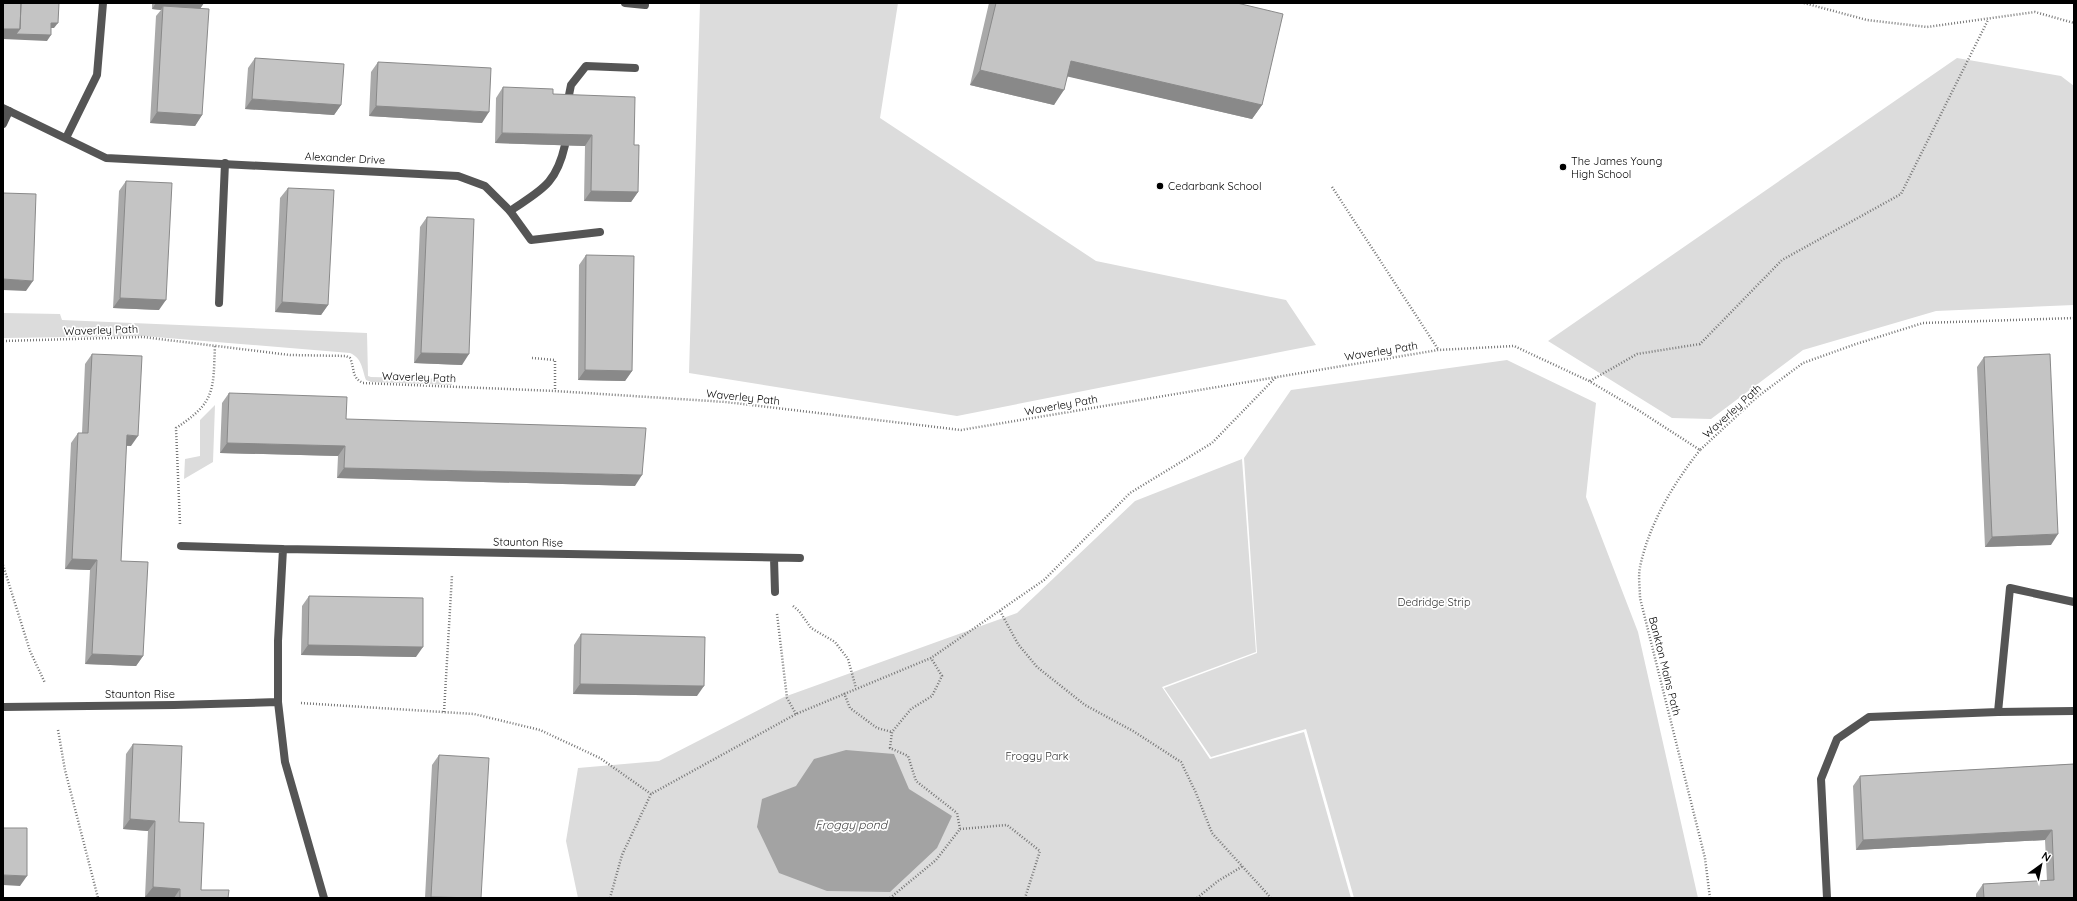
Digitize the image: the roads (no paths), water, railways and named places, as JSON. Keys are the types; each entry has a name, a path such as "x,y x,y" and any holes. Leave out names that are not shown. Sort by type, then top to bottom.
{"street":[{"path":"66,138 96,75 103,3"},
{"path":"625,3 645,5"},
{"path":"567,105 571,85 586,66 635,68"},
{"path":"3,124 6,109"},
{"name":"Alexander Drive","path":"6,109 106,158 458,176 485,186 510,210 531,240 600,232"},
{"path":"510,210 547,186 561,165 565,145"},
{"path":"219,302 225,163"},
{"name":"Staunton Rise","path":"181,546 800,558"},
{"path":"283,549 278,641 278,702 284,762 324,898"},
{"path":"774,558 775,592"},
{"path":"1998,712 2010,588 2074,602"},
{"name":"Staunton Rise","path":"3,707 278,702"},
{"path":"1828,898 1821,779 1836,739 1869,717 1998,712 2074,711"}],"water":[{"name":"Froggy pond","path":"846,750 894,754 909,789 952,816 937,848 890,892 827,891 779,873 757,827 762,799 796,786 814,759"}],"place":[{"name":"The James Young High School","path":"1563,167"},
{"name":"Cedarbank School","path":"1160,186"}],"park label":[{"name":"Dedridge Strip","path":"1434,602"},
{"name":"Froggy Park","path":"1037,756"}]}
